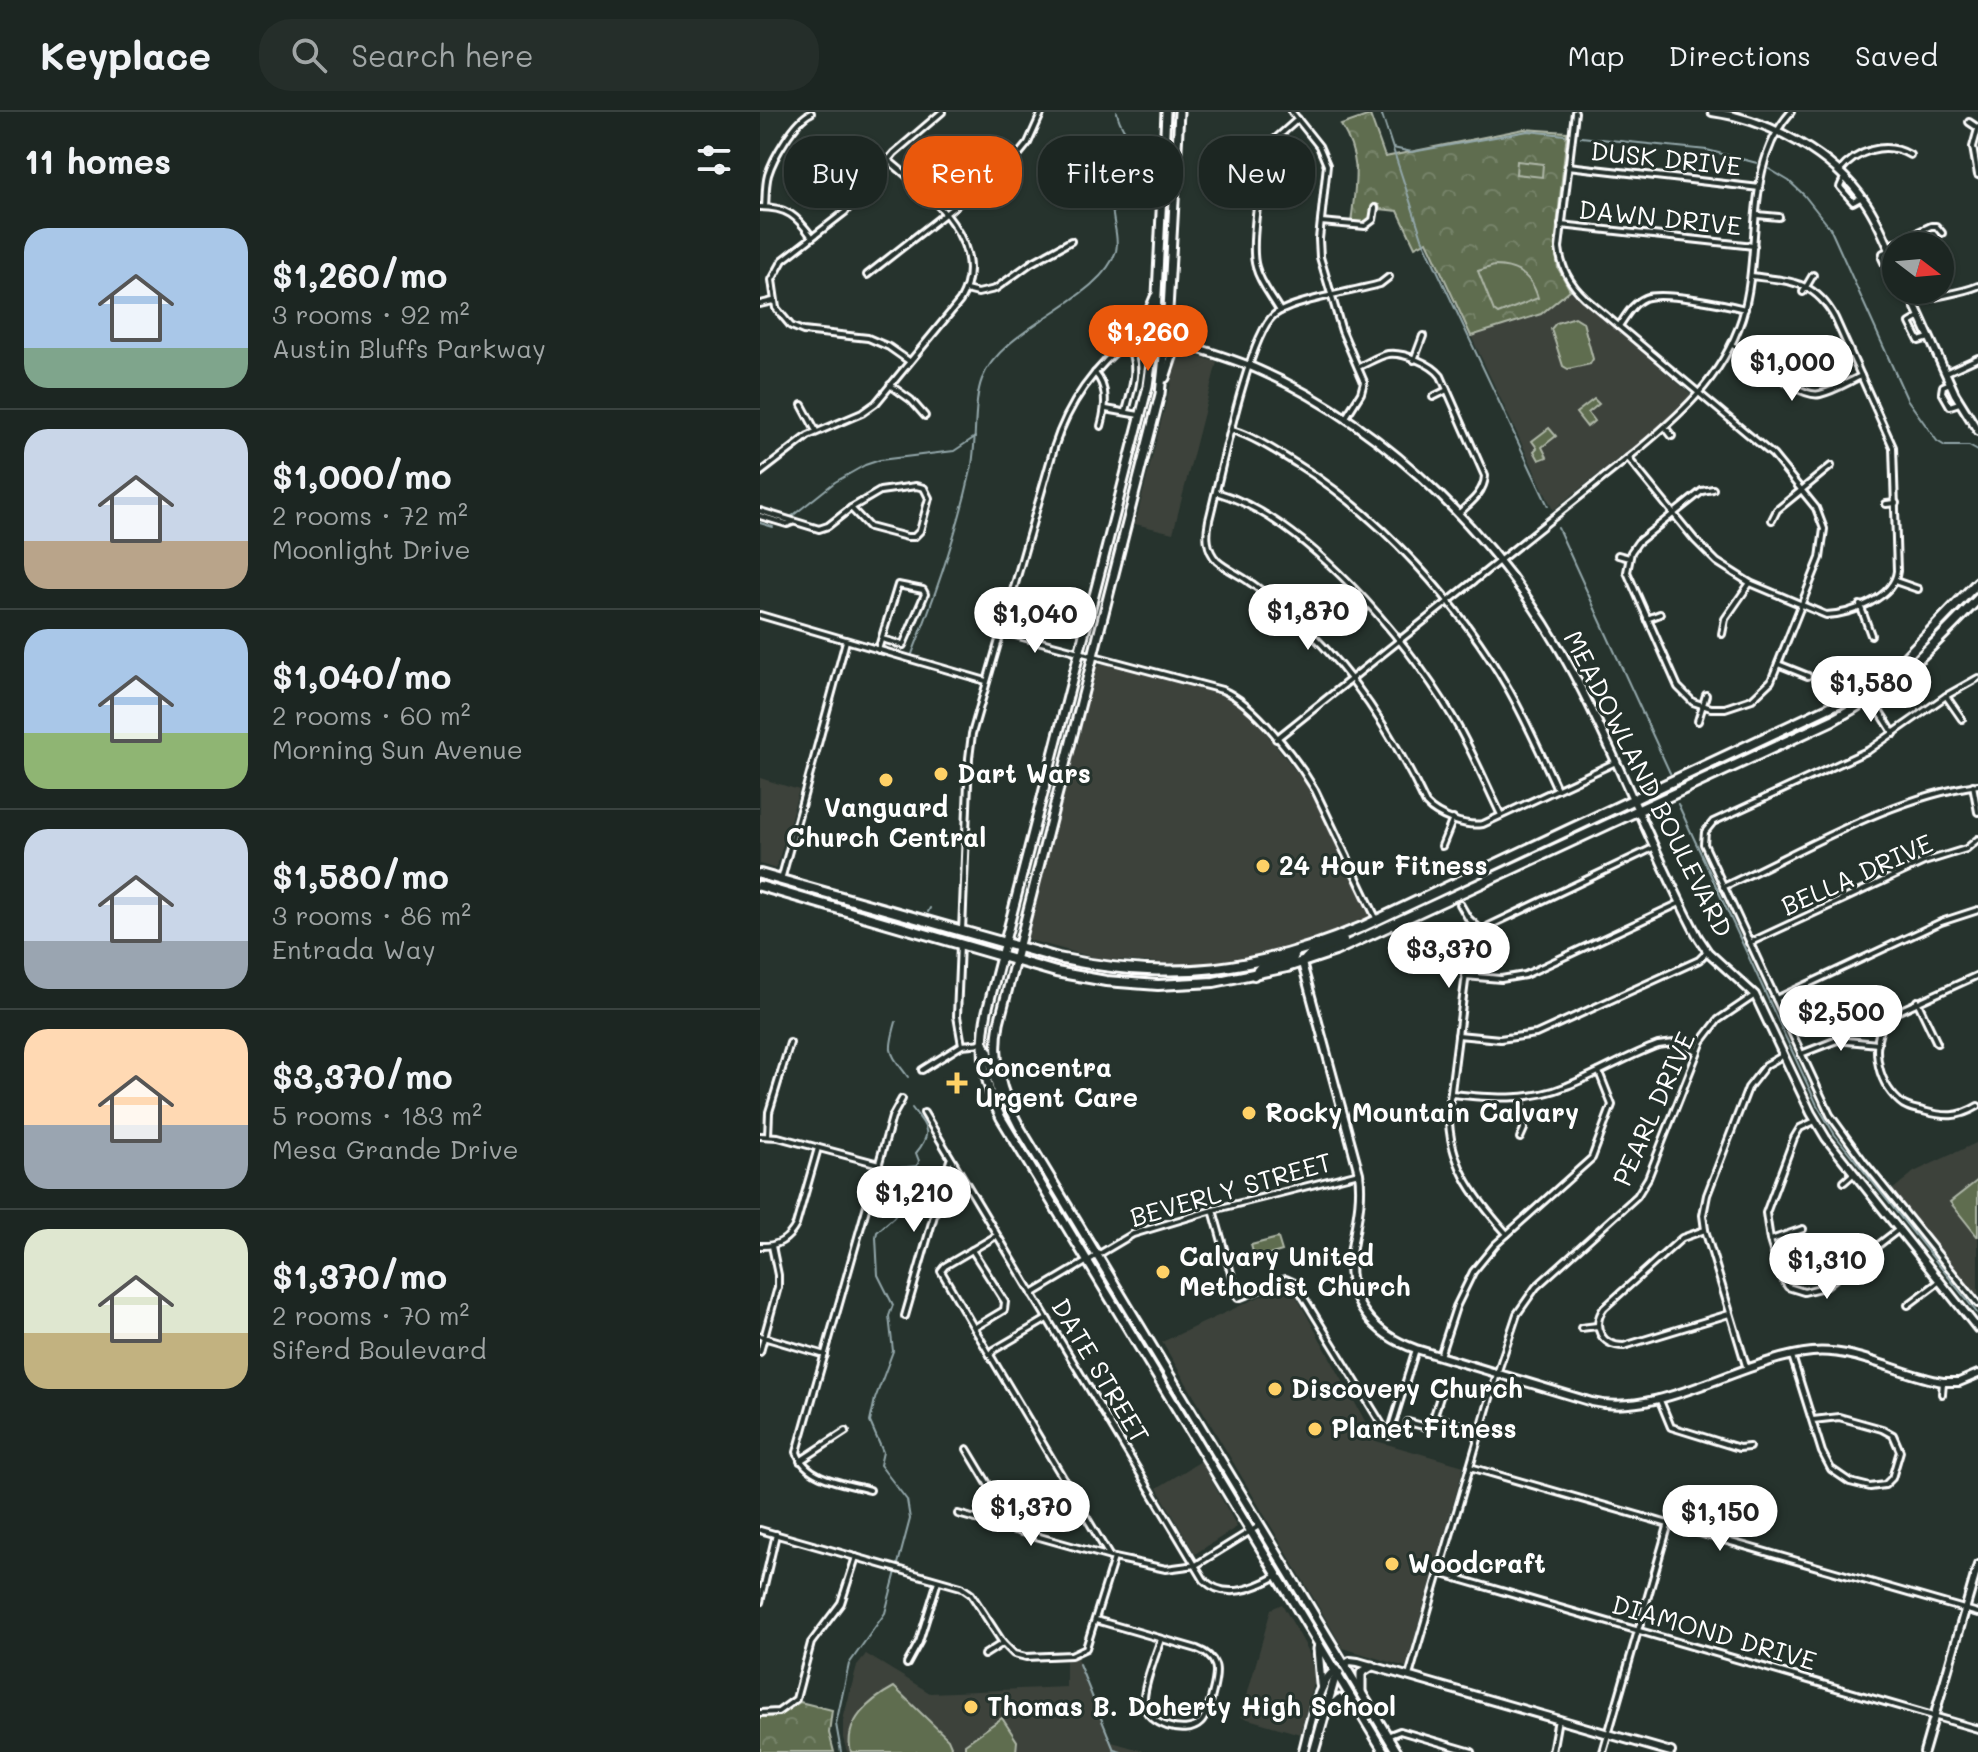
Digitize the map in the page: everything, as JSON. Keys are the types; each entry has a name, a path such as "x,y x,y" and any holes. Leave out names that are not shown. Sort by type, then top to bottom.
{"highway":[{"path":"760,874 1079,962 1154,971 1222,969 1295,953 1377,920 1821,713 1865,688 1906,657 1978,582"},
{"path":"760,886 1075,976 1158,985 1214,982 1253,975 1302,963 1354,942 1833,720 1872,699 1905,674 1978,599"},
{"path":"1302,963 1311,954 1383,923 1392,913"},
{"path":"1253,975 1260,968 1292,960 1295,953"}],"main road":[{"path":"1166,112 1155,335 1148,386 987,1011 982,1043 984,1071 993,1101 1029,1165 1384,1752"},
{"path":"1179,112 1162,383 997,1034 998,1073 1007,1103 1045,1168 1397,1752"},
{"path":"1139,335 1148,319 1158,287"},
{"path":"1162,383 1177,342"},
{"path":"982,1043 988,1051 999,1098 1007,1103"},
{"path":"1029,1165 1045,1168"},
{"path":"1158,1378 1175,1382"},
{"path":"1317,1643 1321,1691"},
{"path":"1314,1752 1336,1673 1344,1665"},
{"path":"1361,1693 1360,1674 1372,1666"},
{"path":"1303,1752 1321,1691 1328,1675 1336,1673"},
{"path":"1325,1713 1337,1699 1356,1705"}],"street":[{"path":"909,361 889,347 868,338 797,328 786,322 773,301 772,280 779,264 845,212 888,160 942,112"},
{"path":"867,275 1020,154 1032,137 1042,112"},
{"path":"1292,112 1325,157 1327,174 1320,257 1363,388 1346,417"},
{"path":"1575,112 1560,257 1571,283 1773,455 1820,515 1824,529 1826,545 1767,686 1752,699 1725,708 1703,706 1688,699 1678,687 1628,580 1629,558 1638,542 1702,491 1713,489"},
{"path":"1712,112 1778,130 1796,141 1841,176 1862,197 1882,235"},
{"path":"1276,739 1628,458 1700,394 1732,345 1745,309 1766,157 1778,130 1791,112"},
{"path":"811,113 803,117 773,162 763,207 793,214 812,237"},
{"path":"1280,311 1258,275 1254,248 1265,155 1272,142 1298,119"},
{"path":"1969,122 1978,128 1973,147 1978,175"},
{"path":"1841,176 1852,158 1868,150 1902,150 1910,155"},
{"path":"760,473 816,431 868,410 966,290 970,264 968,251 932,198 888,160"},
{"name":"DUSK DRIVE","path":"1568,166 1760,188"},
{"path":"1321,222 1365,226 1373,220 1375,208"},
{"path":"1757,215 1779,217"},
{"path":"1915,232 1931,222 1941,232"},
{"name":"DAWN DRIVE","path":"1561,225 1754,246"},
{"path":"966,290 989,292 1031,263 1071,241"},
{"path":"1803,292 1813,275"},
{"path":"1628,458 1706,551 1726,569 1750,583 1830,615 1885,594 1895,581 1895,460 1890,440 1831,310 1807,286 1751,276"},
{"path":"1389,277 1380,284 1280,311 1269,320 1249,366 1207,530 1208,544 1214,557 1294,617 1350,680 1386,727 1426,804 1434,811 1477,825 1616,762"},
{"path":"1954,295 1978,286"},
{"path":"1619,326 1638,303 1650,297 1714,302 1745,309"},
{"path":"760,304 773,301"},
{"path":"1914,304 1959,403 1978,431"},
{"path":"1920,317 1910,323 1919,341 1929,338"},
{"path":"962,931 972,734 1056,440 1074,401 1095,373 1125,343 1139,335 1155,335"},
{"name":"MEADOWLAND BOULEVARD","path":"1155,335 1249,366 1298,389 1346,417 1405,462 1458,514 1498,562 1562,653 1680,903 1708,952 1755,995 1815,1121 1853,1174 1978,1329"},
{"path":"1414,360 1423,336"},
{"path":"1125,343 1133,353 1135,365 1126,411"},
{"path":"1732,345 1747,352 1809,397 1861,376"},
{"path":"1358,367 1389,354 1434,369 1447,390 1485,476 1483,488 1458,514"},
{"path":"1945,373 1978,358"},
{"path":"1774,371 1781,362"},
{"path":"1095,373 1101,380 1106,409 1101,426"},
{"path":"890,385 911,400 925,416"},
{"path":"1433,397 1447,390"},
{"path":"802,405 816,431"},
{"path":"1106,409 1140,415"},
{"path":"1665,427 1672,436"},
{"path":"1232,430 1282,455 1350,502 1397,545 1447,602 1493,663 1510,690 1557,789"},
{"path":"1890,440 1897,438"},
{"path":"1772,520 1777,510 1831,466"},
{"path":"760,513 787,524 792,522 814,529 823,528 851,508 884,490 916,486 929,490 920,531 911,537 865,525 851,508"},
{"path":"1216,492 1271,520 1316,552 1353,587 1399,641 1452,715 1501,815"},
{"path":"1581,495 1586,502"},
{"path":"1886,504 1896,503"},
{"path":"1701,557 1706,551"},
{"path":"1618,555 1629,558"},
{"path":"1895,581 1918,589"},
{"path":"1722,634 1725,619 1750,583"},
{"path":"878,650 898,585 923,590 925,594 903,645 882,639"},
{"path":"1860,605 1871,635"},
{"path":"1647,619 1660,614"},
{"path":"760,615 986,681"},
{"path":"1000,631 1232,694 1253,710 1317,794 1377,920"},
{"path":"781,880 846,641"},
{"path":"1778,664 1808,676"},
{"path":"1978,678 1855,757 1719,819 1705,832 1706,850 1830,1115 1978,1304"},
{"path":"1698,721 1706,695"},
{"path":"1946,696 1962,719"},
{"path":"1872,699 1894,734"},
{"path":"1723,887 1888,810 1930,795 1976,785 1978,812"},
{"path":"1442,846 1453,819"},
{"name":"BELLA DRIVE","path":"1749,943 1924,862 1966,849 1978,840"},
{"path":"1507,1234 1475,1198 1457,1164 1449,1129 1469,950 1482,930 1655,847"},
{"path":"1465,976 1501,979 1525,975 1680,903"},
{"path":"1460,904 1468,918 1482,930"},
{"path":"1776,999 1941,922 1978,910"},
{"path":"960,944 957,1016 962,1045"},
{"path":"1458,1035 1500,1039 1536,1034 1699,960 1708,952"},
{"path":"1302,963 1359,1173 1361,1203 1351,1262 1355,1295 1365,1314 1381,1332 1399,1343 1606,1405 1626,1406 1659,1398 1792,1356 1821,1352 1852,1356 1943,1382 1959,1382 1978,1374"},
{"path":"1978,975 1890,1015 1883,1025 1878,1044 1879,1068 1893,1093 1906,1106 1949,1117 1978,1106"},
{"name":"PEARL DRIVE","path":"1409,1676 1513,1323 1526,1299 1641,1191 1698,1050 1718,1020 1755,995"},
{"path":"1917,1001 1937,1043"},
{"path":"1801,1054 1837,1040 1878,1044"},
{"path":"768,1136 769,1112 790,1043"},
{"path":"922,1070 962,1045 982,1043"},
{"path":"1451,1094 1496,1099 1521,1097 1559,1089 1658,1045 1674,1043 1698,1050"},
{"path":"1747,1370 1703,1215 1707,1195 1748,1088 1766,1065 1784,1055"},
{"path":"1440,1356 1466,1283 1487,1253 1592,1158 1612,1105 1599,1072"},
{"path":"1520,1138 1524,1129 1521,1097"},
{"path":"870,1490 819,1476 806,1468 797,1452 892,1117 902,1099"},
{"path":"1925,1121 1927,1112"},
{"name":"DATE STREET","path":"924,1113 1209,1585 1222,1590 1241,1591 1277,1576"},
{"path":"1815,1121 1796,1132 1767,1207 1766,1225 1785,1283 1793,1290 1818,1290 1898,1230"},
{"path":"760,1136 879,1164"},
{"path":"760,1246 772,1246 783,1241 796,1225 818,1148"},
{"path":"1864,1162 1871,1157"},
{"path":"905,1316 950,1160"},
{"name":"BEVERLY STREET","path":"1032,1294 1133,1234 1359,1173"},
{"path":"1844,1182 1853,1174"},
{"path":"1213,1210 1238,1298 1286,1279 1295,1283 1389,1436 1416,1349"},
{"path":"1770,1240 1803,1229"},
{"path":"1705,1230 1682,1238 1604,1308 1597,1326 1600,1335 1609,1343 1624,1346 1729,1314"},
{"path":"760,1530 961,1587 971,1594 1003,1643 1020,1656 1071,1655 1086,1648 1112,1557 941,1271 996,1236"},
{"path":"760,1352 778,1287 772,1246"},
{"path":"972,1250 1005,1302 1004,1310 974,1328"},
{"path":"1650,1267 1655,1273"},
{"path":"1908,1305 1940,1281"},
{"path":"990,1355 1047,1319"},
{"path":"1581,1328 1597,1326"},
{"path":"762,1337 825,1355"},
{"path":"1852,1356 1854,1347"},
{"path":"1792,1356 1813,1420 1829,1465 1836,1474 1850,1482 1874,1488 1885,1485 1892,1478 1899,1457 1893,1435 1839,1417 1813,1420"},
{"path":"1925,1378 1928,1369"},
{"path":"1942,1394 1943,1382"},
{"path":"1408,1422 1430,1428 1440,1397"},
{"path":"1659,1398 1668,1424 1674,1429 1739,1448 1749,1447"},
{"path":"1434,1416 1480,1431"},
{"path":"800,1461 846,1431"},
{"path":"967,1449 1015,1529"},
{"path":"1821,1469 1829,1465"},
{"path":"1470,1467 1978,1613"},
{"path":"1885,1485 1889,1495"},
{"path":"958,1514 1166,1569 1196,1565 1261,1525"},
{"path":"1603,1752 1669,1523"},
{"path":"760,1602 776,1534"},
{"path":"760,1713 782,1710 796,1699 811,1643 841,1603 856,1557"},
{"path":"1924,1752 1978,1565"},
{"name":"DIAMOND DRIVE","path":"1439,1573 1978,1729"},
{"path":"907,1664 919,1642 938,1581"},
{"path":"1096,1620 1161,1639 1202,1651 1216,1660 1216,1678 1207,1711 1197,1729 1155,1721 1146,1711 1144,1697 1161,1639"},
{"path":"984,1655 1003,1643"},
{"path":"1344,1665 1353,1661 1372,1666 1671,1752"},
{"path":"1552,1752 1558,1719"},
{"path":"1387,1736 1400,1731 1472,1752"}],"shaded area":[{"path":"1570,290 1693,396 1553,510 1471,336 1541,314"},
{"path":"1179,351 1217,362 1173,533 1135,524"},
{"path":"1105,663 1209,690 1235,701 1252,715 1306,784 1370,918 1287,950 1222,962 1174,964 1099,959 1029,940 1026,934 1031,912 1038,896 1047,850 1054,835 1070,760 1077,747 1094,668"},
{"path":"760,778 799,790 776,869 760,864"},
{"path":"1978,1142 1978,1297 1892,1190 1914,1172"},
{"path":"1289,1283 1376,1441 1464,1466 1406,1667 1343,1648 1162,1342"},
{"path":"1201,1461 1237,1527 1195,1554 1157,1488"},
{"path":"1282,1604 1308,1650 1313,1669 1314,1683 1300,1734 1241,1717 1271,1609"},
{"name":"Thomas B. Doherty High School","path":"866,1654 930,1693 1066,1687 1066,1660 1077,1658 1112,1742 1147,1752 847,1752 843,1720 857,1665"}],"green space":[{"path":"1370,115 1385,157 1524,129 1567,132 1555,245 1558,268 1570,290 1541,314 1471,336 1427,241 1415,247 1398,211 1380,209 1379,205 1374,204 1368,223 1351,224 1355,162 1341,125"},
{"path":"1517,161 1543,164 1542,177 1516,174"},
{"path":"1494,266 1516,270 1528,278 1538,298 1498,314 1478,271"},
{"path":"1575,317 1583,322 1593,359 1590,364 1568,369 1563,366 1551,329 1556,323"},
{"path":"1594,399 1599,404 1588,413 1594,421 1587,427 1576,413"},
{"path":"1549,428 1556,436 1542,447 1547,457 1539,460 1532,441"},
{"path":"1978,1180 1978,1236 1977,1236 1950,1202"},
{"path":"1278,1238 1282,1251 1255,1259 1251,1245"},
{"path":"894,1687 948,1739 951,1746 949,1752 851,1752 851,1731 860,1713"},
{"path":"800,1702 832,1710 829,1733 834,1752 760,1752 760,1717 778,1716"},
{"path":"1002,1718 1017,1741 1016,1752 965,1752 965,1744"}],"waterway":[{"path":"912,654 945,563 965,494 973,460 977,399 982,379 1009,344 1092,284 1107,268 1116,251 1113,203 1136,163 1132,144 1117,112"},
{"path":"1381,112 1422,238 1548,506"},
{"path":"1393,148 1412,152 1528,131 1565,135"},
{"path":"1581,137 1707,150 1757,163"},
{"path":"1769,169 1804,195 1830,228 1907,399 1937,441 1945,446 1969,446 1978,451"},
{"path":"791,517 835,482 865,465 880,460 954,451 975,437"},
{"path":"760,523 773,527"},
{"path":"1558,528 1670,773"},
{"path":"1678,804 1817,1105 1835,1135 1978,1314"},
{"path":"928,912 930,908"},
{"path":"896,1022 891,1040 892,1052 908,1077"},
{"path":"841,1752 836,1724 849,1664 885,1613 910,1519 907,1500 880,1465 883,1452 870,1422 893,1351 889,1316 893,1305 878,1275 876,1237 898,1209 894,1190 896,1168 917,1166 916,1153 925,1140 926,1130 912,1108"},
{"path":"1079,1664 1114,1750 1121,1752"}],"place":[{"name":"Dart Wars","path":"941,774"},
{"name":"Vanguard Church Central","path":"886,780"},
{"name":"24 Hour Fitness","path":"1263,866"},
{"name":"Concentra Urgent Care","path":"957,1083"},
{"name":"Rocky Mountain Calvary","path":"1249,1113"},
{"name":"Calvary United Methodist Church","path":"1163,1272"},
{"name":"Discovery Church","path":"1275,1389"},
{"name":"Planet Fitness","path":"1315,1429"},
{"name":"Woodcraft","path":"1392,1564"},
{"name":"Thomas B. Doherty High School","path":"971,1707"}]}
